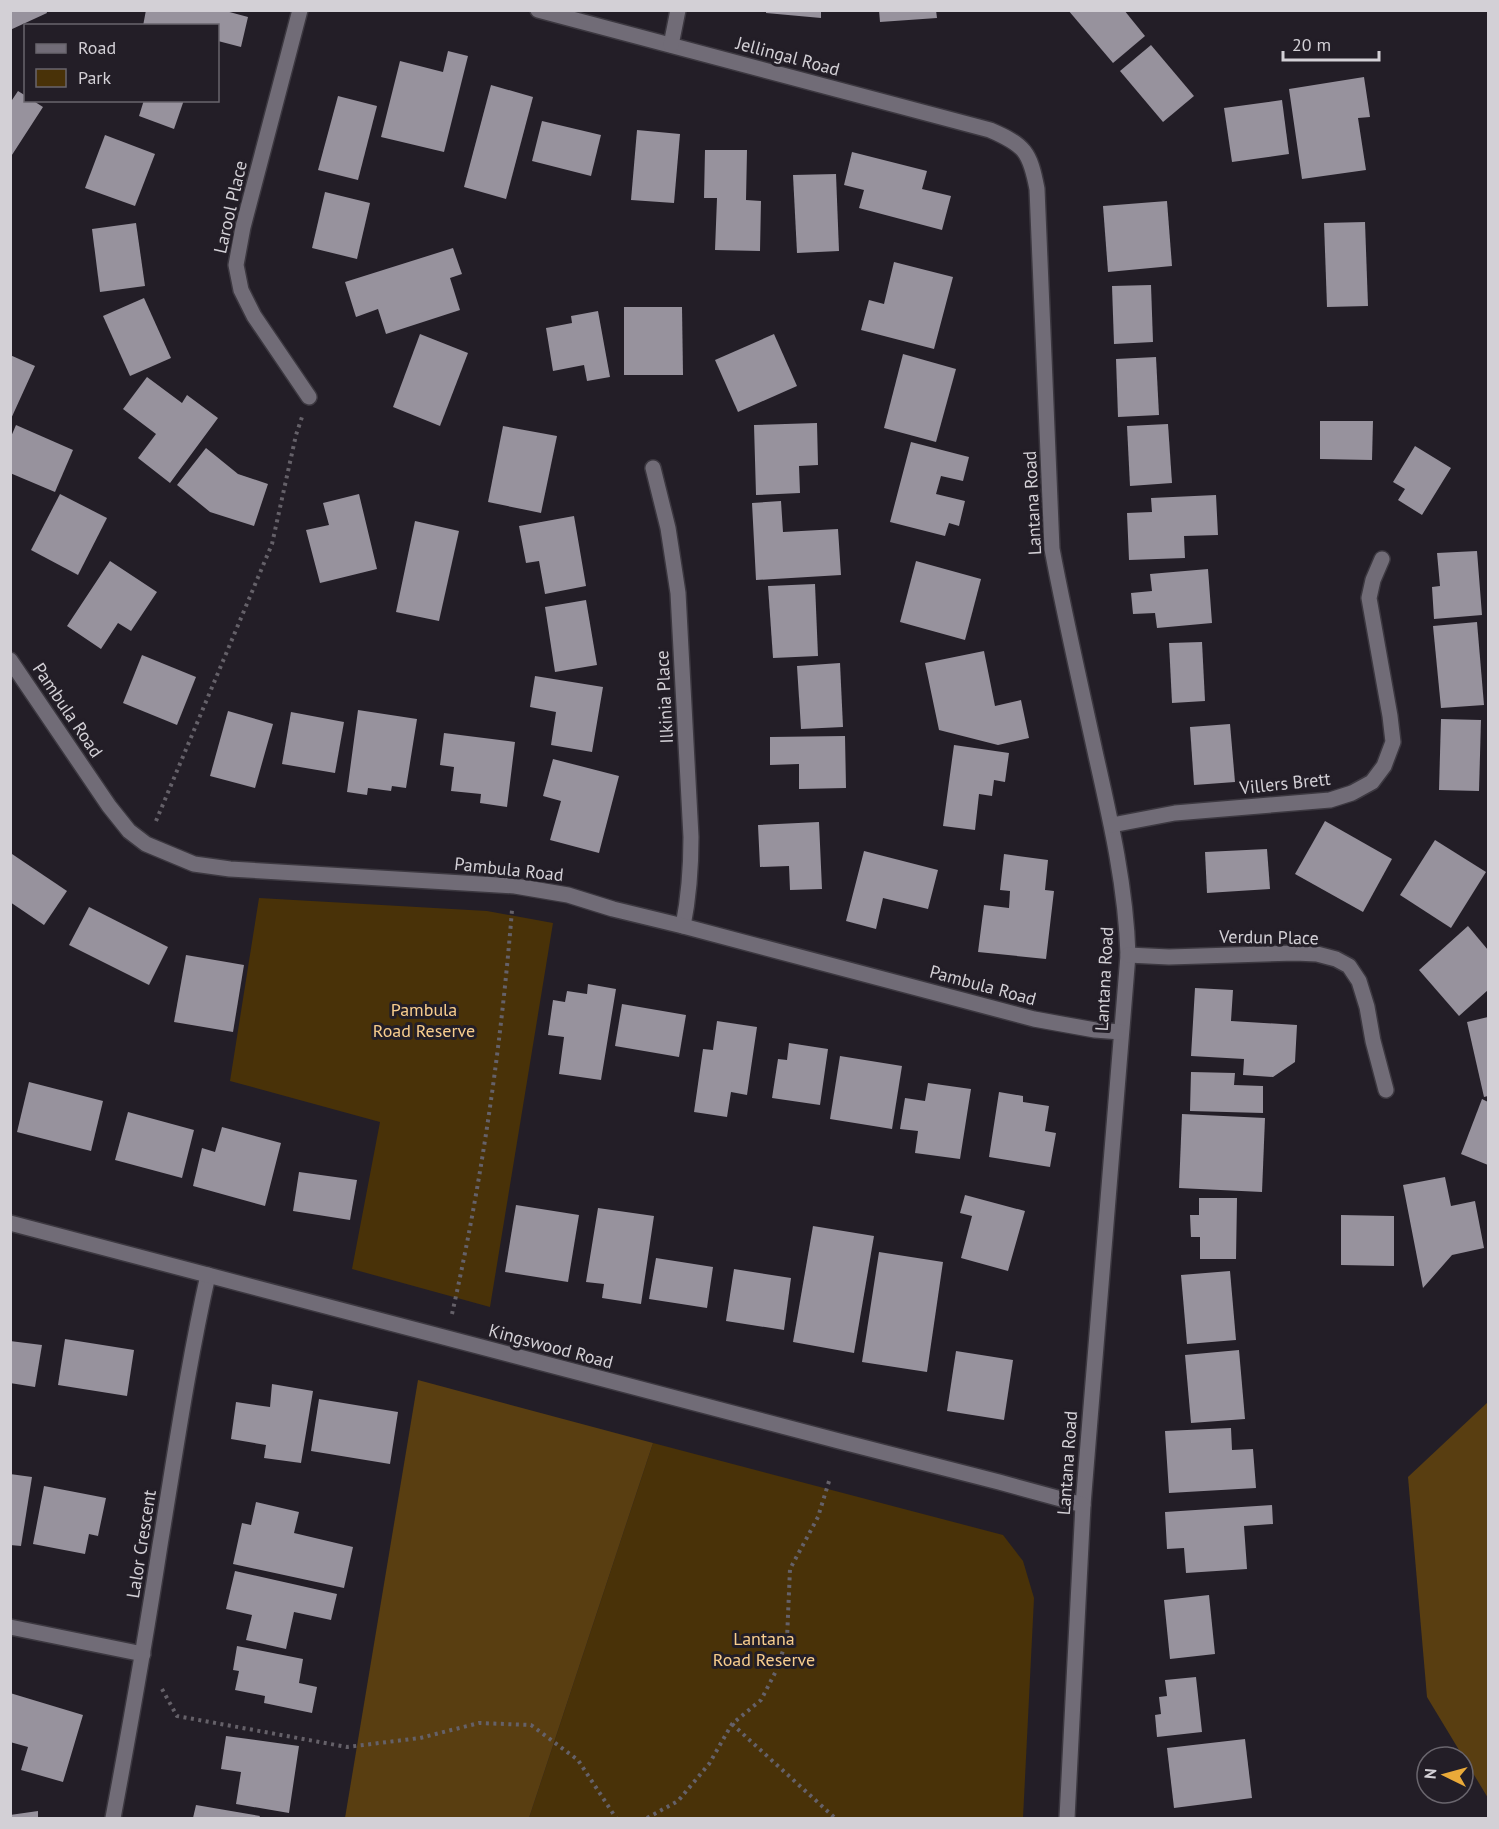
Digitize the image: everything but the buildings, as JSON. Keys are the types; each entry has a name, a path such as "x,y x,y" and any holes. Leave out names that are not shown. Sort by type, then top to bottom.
{"street":[{"name":"Larool Place","path":"300,10 243,227 236,265 241,290 254,316 309,397"},
{"name":"Jellingal Road","path":"537,10 990,130 1009,138 1024,150"},
{"path":"671,45 678,10"},
{"name":"Lantana Road","path":"1024,150 1033,166 1037,189 1052,549 1112,825 1127,917 1128,955 1083,1505 1067,1818"},
{"name":"Ilkinia Place","path":"653,468 668,528 678,593 691,837 689,899 682,926"},
{"name":"Villers Brett","path":"1112,825 1175,813 1330,800 1352,793 1372,782 1384,766 1393,742 1369,598 1373,580 1382,559"},
{"name":"Pambula Road","path":"10,660 109,806 129,831 146,844 194,864 230,869 514,886 568,895 613,909 1034,1020 1121,1032"},
{"name":"Verdun Place","path":"1128,955 1169,957 1295,953 1317,954 1336,959 1348,966 1359,981 1386,1090"},
{"name":"Kingswood Road","path":"10,1223 1083,1505"},
{"name":"Lalor Crescent","path":"113,1818 143,1654 185,1388 208,1275"},
{"path":"10,1627 143,1654"}],"path":[{"path":"146,844 272,544 296,435 309,397"},
{"path":"447,1338 466,1255 490,1106 505,999 514,886"},
{"path":"647,1818 678,1802 709,1764 732,1724 761,1700 776,1671 787,1639 790,1569 818,1517 830,1478"},
{"path":"143,1654 177,1716 347,1747 420,1738 480,1723 531,1725 578,1760 616,1818"},
{"path":"732,1724 835,1818"}],"green space":[{"name":"Pambula Road Reserve","path":"259,898 487,911 553,923 490,1307 352,1269 380,1122 230,1081"},
{"name":"Lantana Road Reserve","path":"653,1443 1003,1535 1023,1561 1034,1598 1023,1818 529,1818"}],"shaded area":[{"path":"418,1380 653,1443 529,1818 345,1818"},
{"path":"1488,1402 1488,1798 1475,1776 1475,1745 1456,1745 1427,1697 1408,1477"}]}
